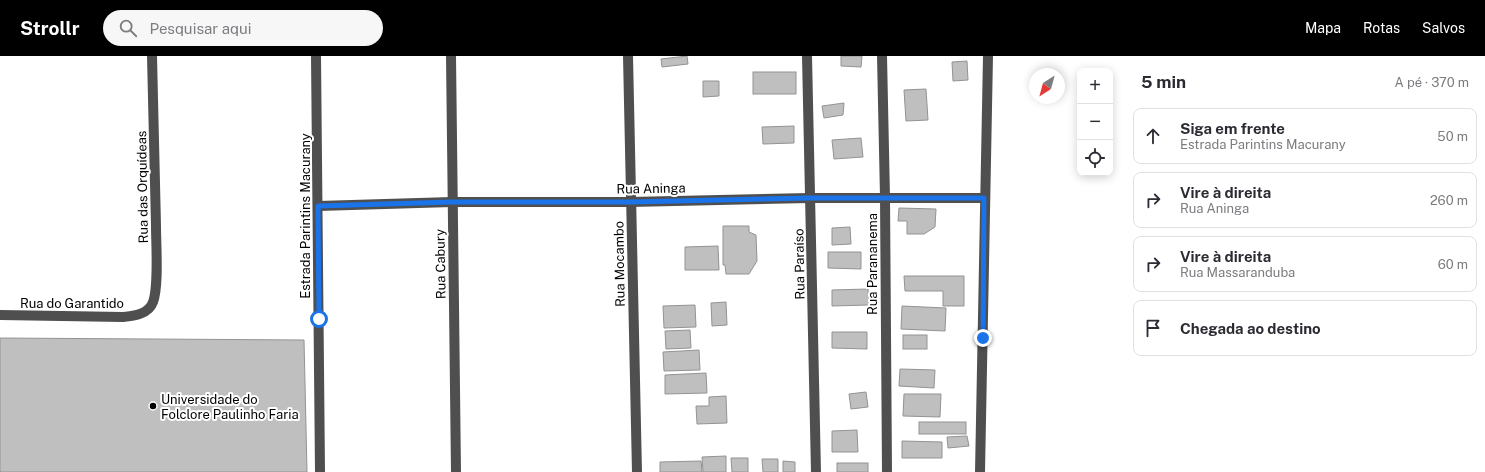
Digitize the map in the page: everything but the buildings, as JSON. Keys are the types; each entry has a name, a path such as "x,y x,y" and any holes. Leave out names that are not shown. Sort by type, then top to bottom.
{"street":[{"name":"Rua das Orquídeas","path":"144,312 153,303 156,293 152,56"},
{"name":"Estrada Parintins Macurany","path":"316,56 320,472"},
{"name":"Rua Cabury","path":"451,56 456,472"},
{"name":"Rua Mocambo","path":"628,56 637,472"},
{"name":"Rua Paraíso","path":"807,56 816,472"},
{"name":"Rua Parananema","path":"882,56 885,197 887,472"},
{"path":"980,472 984,198 988,56"},
{"name":"Rua Aninga","path":"318,206 452,202 630,202 885,197 984,198"},
{"name":"Rua do Garantido","path":"0,315 123,318 135,316 144,312"}],"place":[{"name":"Universidade do Folclore Paulinho Faria","path":"153,406"}],"route":[{"path":"319,319 318,206 452,202 630,202 885,197 984,198 983,338"}]}
